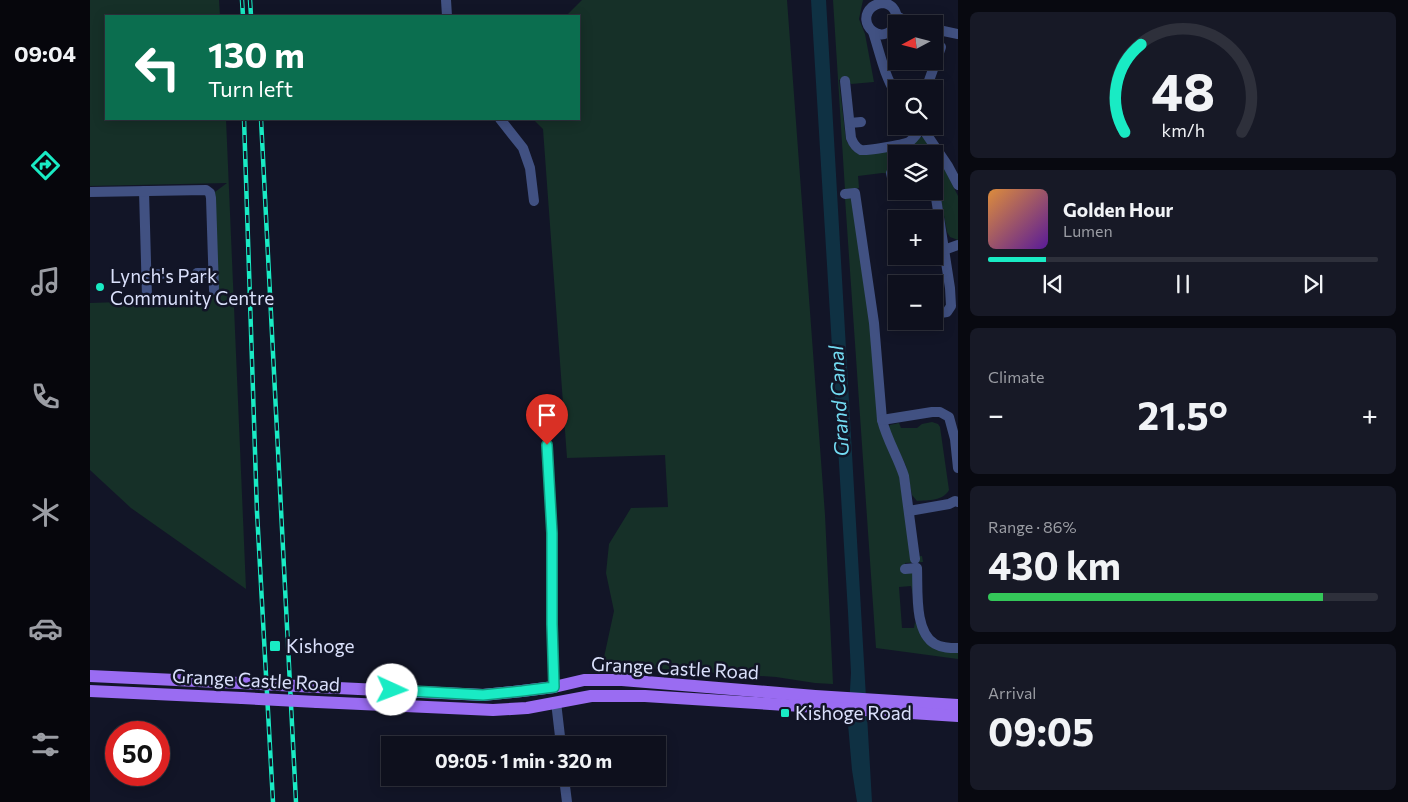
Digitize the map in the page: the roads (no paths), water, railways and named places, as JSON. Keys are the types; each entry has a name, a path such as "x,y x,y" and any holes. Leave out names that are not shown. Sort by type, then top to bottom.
{"main road":[{"name":"Grange Castle Road","path":"90,676 483,695 554,687 584,680 622,680 816,701"},
{"name":"Grange Castle Road","path":"90,691 493,710 527,708 591,696 816,701 893,706 958,705"},
{"name":"Grange Castle Road","path":"893,706 958,716"}],"street":[{"path":"446,0 447,15"},
{"path":"888,80 873,32 869,28 866,19 874,3 889,3 894,15"},
{"path":"873,32 881,35 888,33"},
{"path":"943,32 958,34"},
{"path":"882,59 885,34"},
{"path":"845,81 853,142 858,148 862,150 909,142 915,135"},
{"path":"501,120 522,148 530,168 534,201"},
{"path":"850,123 861,122"},
{"path":"928,135 958,185"},
{"path":"90,192 206,190 210,193 214,290"},
{"path":"144,191 147,297"},
{"path":"845,194 855,193 874,323 882,420 904,476 915,559"},
{"path":"936,200 950,288 951,306 947,312 943,313"},
{"path":"944,250 958,246"},
{"path":"197,273 213,273"},
{"path":"146,275 162,274"},
{"path":"882,420 932,412 940,412 949,417 956,439 958,468"},
{"path":"547,445 552,521 554,687"},
{"path":"909,510 949,504 957,500"},
{"path":"905,569 917,568 919,617 925,635 934,644 946,648 958,648"},
{"path":"556,702 560,736"},
{"path":"565,786 567,802"}],"water":[{"name":"Grand Canal","path":"811,0 826,0 872,802 857,802 848,724 851,673 848,612"}],"railway":[{"path":"242,0 243,15"},
{"path":"250,0 251,15"},
{"path":"244,120 257,512 273,802"},
{"path":"261,120 296,802"}],"place":[{"name":"Lynch's Park Community Centre","path":"100,287"},
{"name":"Kishoge","path":"275,646"},
{"name":"Kishoge Road","path":"785,713"}]}
